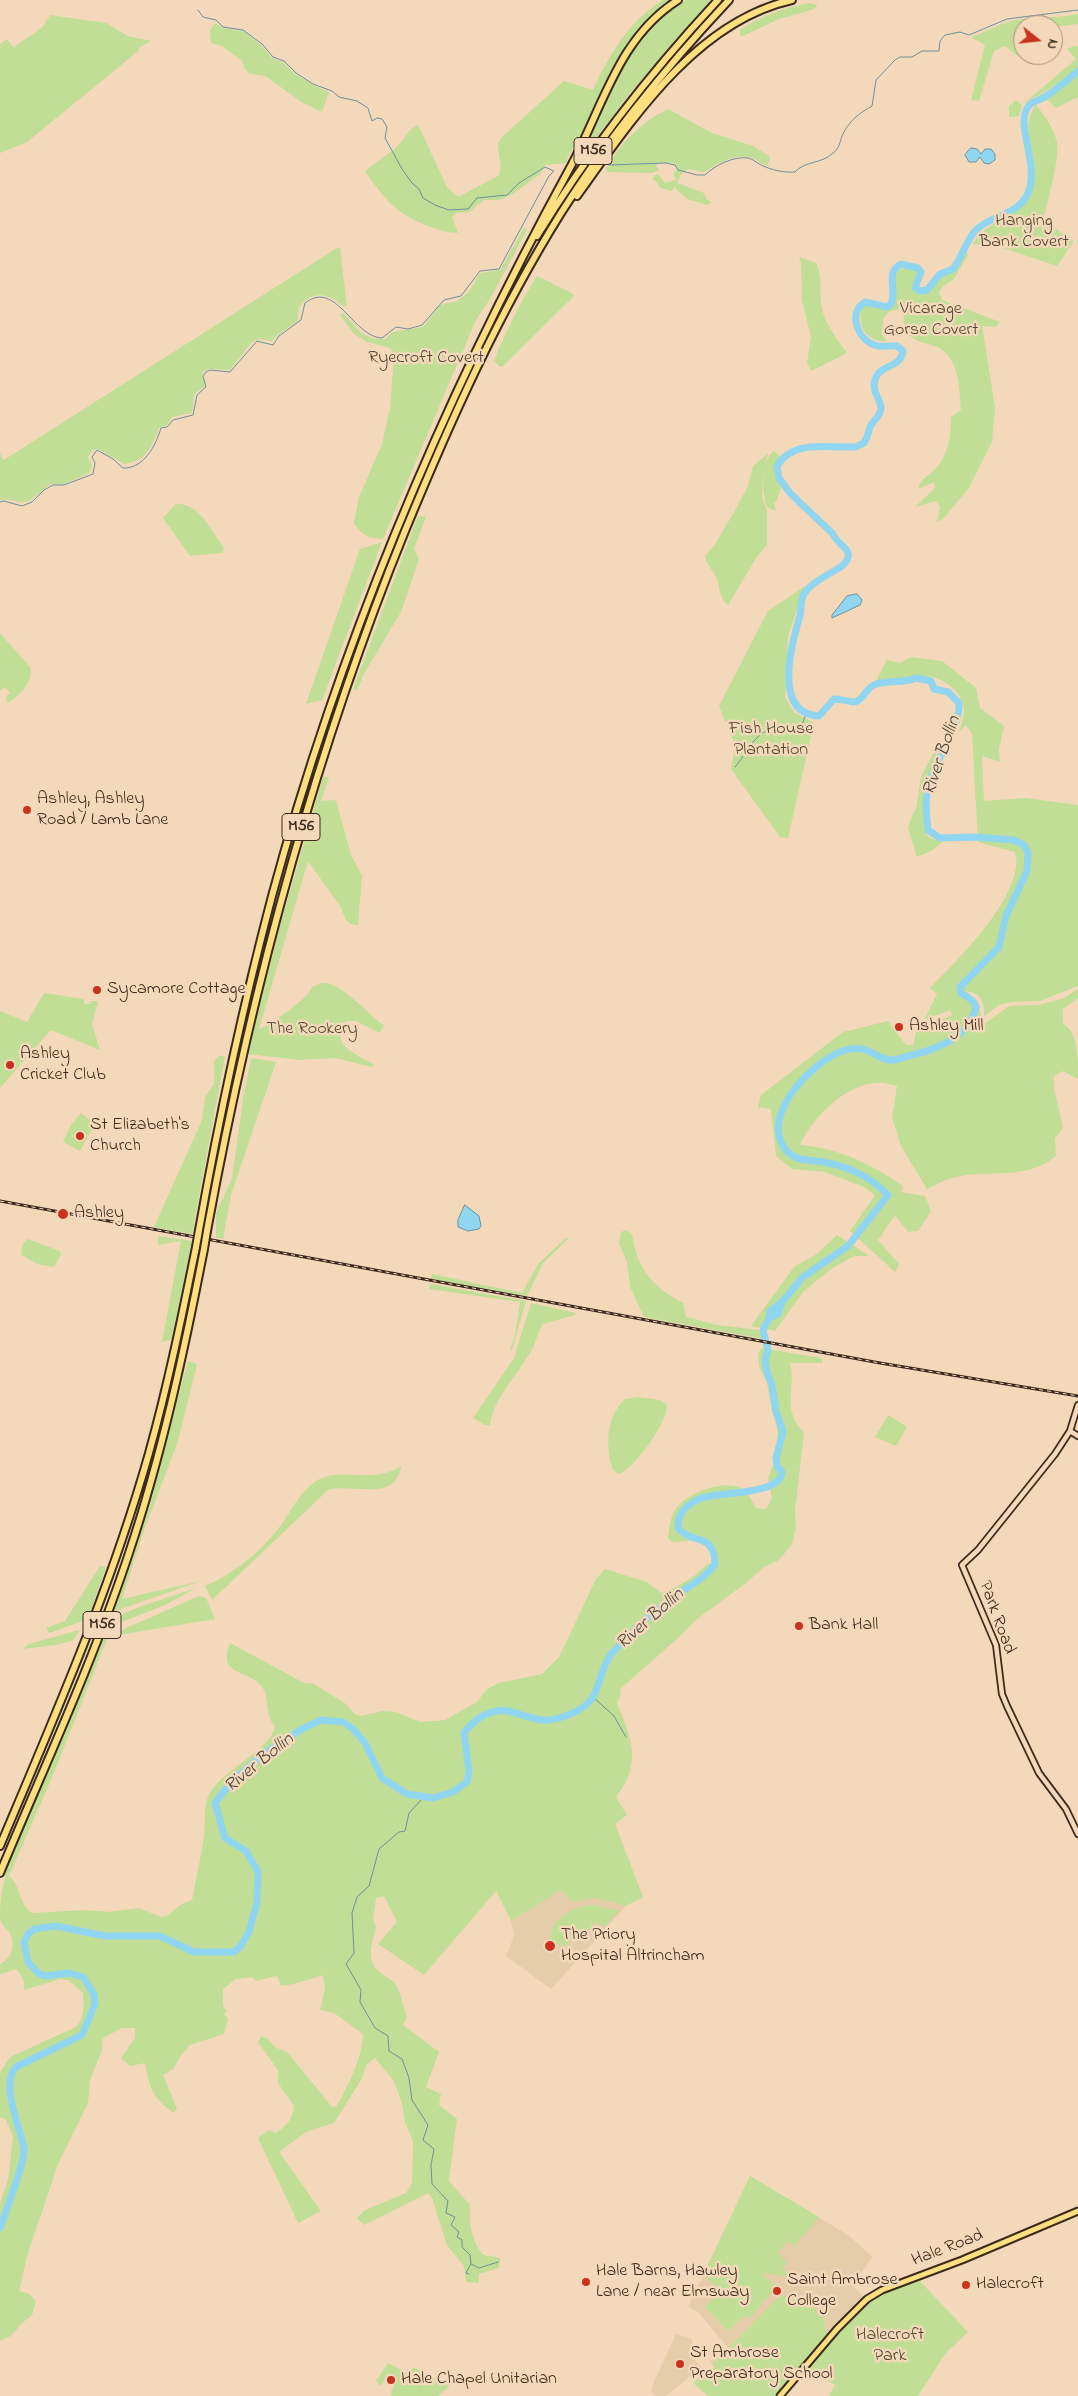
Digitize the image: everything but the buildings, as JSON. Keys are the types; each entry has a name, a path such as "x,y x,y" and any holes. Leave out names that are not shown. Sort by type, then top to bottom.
{"highway":[{"name":"M56","path":"0,1846 80,1652 118,1552 148,1455 177,1341 237,1037 273,896 341,677 390,548 444,418 491,318 537,226 582,145 627,51 642,29 678,0"},
{"name":"M56","path":"491,318 531,245 585,162 645,83 718,0"},
{"name":"M56","path":"0,1873 94,1646 128,1555 158,1458 186,1344 233,1094 256,994 302,824 341,703 394,558 444,438 494,331 538,250 584,178 629,116 683,50 729,0"},
{"name":"M56","path":"538,250 614,144 688,58 717,33 732,23 762,8 792,0"}],"main road":[{"path":"1077,1408 1070,1431 1078,1436"},
{"name":"Park Road","path":"1070,1431 1035,1482 978,1550 962,1565 996,1646 1002,1694 1007,1706 1039,1773 1066,1809 1078,1834"},
{"name":"Hale Road","path":"780,2396 837,2329 867,2299 882,2290 962,2260 1078,2211"}],"shaded area":[{"name":"The Priory Hospital Altrincham","path":"561,1889 572,1902 596,1898 626,1906 551,1989 506,1956 514,1936 511,1921"},
{"name":"Saint Ambrose College","path":"750,2176 848,2235 873,2257 852,2285 863,2296 775,2396 719,2396 702,2376 714,2367 710,2362 727,2347 699,2313 688,2307"},
{"name":"St Ambrose Preparatory School","path":"676,2334 692,2339 693,2345 689,2352 701,2368 666,2396 655,2396 651,2392 653,2384"}],"green space":[{"path":"663,0 669,0 641,27 621,56 566,163 545,165 540,174 510,196 498,200 484,200 469,212 456,213 452,217 458,233 431,227 400,212 379,190 365,171 397,147 411,129 418,125 447,187 458,197 498,176 501,167 498,147 501,138 564,81 593,90 613,52 630,28 651,8"},
{"path":"686,0 711,0 630,93 575,166 618,73 632,51 647,30 665,13"},
{"path":"809,3 818,5 812,10 779,19 743,36 740,35 740,30 765,16"},
{"path":"1078,14 1078,24 1063,26 1063,16"},
{"path":"50,15 106,23 128,36 151,41 140,47 137,52 27,142 0,153 0,44 7,39 14,48 39,30"},
{"path":"1013,21 1013,52 1005,46 994,51 979,101 971,100 985,45 971,37"},
{"path":"215,23 223,28 243,31 261,45 272,58 283,62 295,74 329,92 322,112 300,101 267,77 249,73 242,61 222,46 211,43 210,30"},
{"path":"1078,46 1078,67 1061,82 1022,105 1076,59 1067,49"},
{"path":"1078,75 1078,97 1056,108 1046,99"},
{"path":"1016,100 1022,105 1019,116 1009,117 1009,106"},
{"name":"Hanging Bank Covert","path":"1036,105 1051,127 1057,143 1057,159 1043,221 1074,241 1057,266 994,245 973,244 987,228 1021,208 1032,191 1034,169 1029,124 1031,114"},
{"path":"668,109 712,133 753,146 769,156 770,159 767,166 752,158 743,156 725,160 704,172 688,169 681,174 677,183 704,193 706,199 712,202 707,205 687,199 674,187 672,191 660,188 657,182 652,179 655,175 659,175 665,183 676,180 673,174 678,168 674,163 658,163 656,166 659,170 651,173 607,172 606,169 611,160 632,134"},
{"name":"Ryecroft Covert","path":"524,228 527,230 490,299 476,320 383,539 366,536 354,523 359,497 382,444 390,409 394,354 390,348 367,342 354,334 340,315 343,313 361,333 374,339 385,339 393,332 423,327 440,305 457,301 469,292 480,273 500,270"},
{"path":"337,248 340,248 347,306 329,297 319,295 309,298 301,304 298,321 272,341 259,339 252,342 230,370 209,369 202,372 205,386 194,394 192,413 172,417 167,425 160,427 148,451 139,459 124,464 98,449 92,450 88,457 92,465 89,473 64,484 50,484 34,498 27,501 0,500 0,453 3,460 7,458"},
{"name":"Vicarage Gorse Covert","path":"966,251 968,255 953,280 943,286 939,292 942,300 1000,322 995,327 982,326 995,407 992,442 969,488 943,519 937,522 940,507 936,501 915,507 935,488 934,482 918,489 921,482 942,461 949,443 951,417 961,410 958,381 954,367 942,349 913,338 907,333 904,325 904,313 899,309 888,312 883,319 882,335 887,341 879,341 867,335 861,325 861,311 863,304 882,307 893,305 895,295 893,274 895,269 912,268 918,272 915,291 920,294 928,292 938,277 954,270"},
{"path":"799,257 816,263 819,273 820,299 825,318 847,353 811,371 807,363 811,337 802,300 801,263"},
{"name":"Ryecroft Covert","path":"537,276 572,293 574,296 502,367 499,366 494,361 508,328"},
{"path":"774,451 781,457 775,469 781,485 777,500 774,503 776,511 767,507 763,486 766,462"},
{"path":"768,453 763,476 762,498 767,510 767,545 756,558 728,605 722,598 716,577 705,556 714,546 748,486 753,466"},
{"path":"176,504 191,507 203,518 222,545 224,549 222,553 190,556 163,518"},
{"path":"418,516 426,517 414,549 419,559 401,612 365,672 357,690 353,689"},
{"path":"382,542 322,700 306,704 360,549"},
{"name":"Fish House Plantation","path":"805,586 788,636 785,698 794,712 814,723 788,838 780,837 731,769 735,745 719,706 768,611"},
{"path":"0,633 30,667 31,672 28,683 16,697 7,703 6,697 10,693 5,687 0,691"},
{"path":"911,657 942,661 976,688 980,708 1004,726 999,749 1000,762 982,756 984,801 1026,798 1078,805 1078,986 1040,1001 1012,1002 999,1005 984,1016 984,1007 981,999 975,994 965,991 978,1001 983,1025 1009,1006 1039,1005 1064,998 1078,989 1078,998 1063,1009 1063,1024 1072,1033 1074,1039 1078,1079 1063,1071 1054,1076 1054,1089 1063,1127 1055,1139 1056,1156 1032,1169 1019,1172 965,1175 949,1179 927,1189 901,1146 892,1117 897,1086 880,1083 854,1089 842,1095 822,1114 805,1135 800,1145 841,1153 854,1158 903,1186 901,1192 925,1196 931,1211 918,1231 908,1232 895,1215 878,1240 899,1264 895,1272 850,1231 875,1195 864,1187 825,1172 792,1169 776,1156 771,1109 758,1107 761,1095 843,1032 888,1021 906,1045 913,1045 917,1028 953,1015 950,1010 924,1020 937,994 930,988 972,944 987,925 1011,886 1016,868 1015,852 978,842 972,734 966,725 959,732 964,711 959,696 947,684 932,677 923,676 907,680 876,681 887,660 900,663"},
{"path":"936,748 939,751 929,774 924,798 923,816 928,836 943,841 933,850 917,857 908,828 916,809 921,777"},
{"name":"The Rookery","path":"323,777 329,777 321,801 336,800 351,855 362,876 358,925 351,924 346,920 340,906 308,861 259,1029 280,1017 297,1004 312,987 322,983 330,984 346,993 384,1025 380,1033 356,1021 346,1021 341,1029 340,1036 346,1047 373,1064 372,1067 335,1058 299,1060 248,1054 278,933"},
{"path":"44,993 83,999 85,1004 98,1001 92,1024 100,1050 51,1030 0,1088 0,1011 27,1022"},
{"path":"219,1056 225,1056 192,1234 154,1227 202,1120 205,1097 214,1084 214,1061"},
{"path":"251,1058 276,1062 231,1195 223,1239 216,1238 216,1213 232,1179 243,1099"},
{"path":"81,1113 95,1124 80,1151 63,1142 71,1125"},
{"path":"626,1230 632,1234 634,1246 642,1267 655,1283 672,1297 683,1303 686,1317 718,1325 759,1330 763,1339 644,1317 630,1287 627,1262 619,1243 621,1232"},
{"path":"837,1235 869,1256 854,1256 831,1269 803,1292 775,1331 751,1326 794,1267 817,1254"},
{"path":"158,1236 192,1241 172,1339 162,1342 181,1241 158,1245"},
{"path":"566,1238 569,1238 543,1263 527,1296 431,1279 432,1274 522,1293 539,1263"},
{"path":"28,1239 60,1251 61,1254 54,1267 37,1264 22,1255 22,1246"},
{"path":"430,1284 526,1301 512,1350 510,1350 515,1335 520,1302 429,1289"},
{"path":"531,1303 576,1313 575,1315 543,1324 523,1364 500,1397 490,1425 485,1425 473,1418 514,1358"},
{"path":"762,1348 821,1358 823,1363 790,1363 792,1373 791,1407 797,1423 804,1433 795,1510 796,1528 792,1544 779,1560 764,1567 746,1583 697,1619 620,1689 621,1694 617,1703 630,1739 632,1762 630,1773 616,1797 627,1815 615,1824 643,1897 626,1906 596,1898 572,1902 561,1890 511,1921 496,1891 424,1975 378,1944 397,1922 384,1896 376,1898 373,1920 376,1927 371,1959 376,1969 397,1987 407,2017 403,2025 439,2052 426,2087 441,2094 439,2105 457,2119 449,2181 470,2205 472,2231 479,2249 483,2255 500,2258 499,2268 479,2274 479,2283 466,2282 464,2266 447,2245 432,2198 428,2193 364,2225 357,2218 365,2210 406,2193 412,2183 413,2141 405,2122 402,2104 394,2081 375,2058 367,2064 361,2080 334,2123 306,2132 279,2152 321,2211 298,2223 258,2138 269,2130 276,2133 283,2127 291,2118 294,2106 278,2083 278,2070 258,2042 261,2036 268,2039 275,2047 288,2053 332,2107 337,2106 354,2071 360,2053 363,2034 334,2013 320,2010 325,1988 323,1975 281,1986 277,1976 256,1981 252,1977 236,1979 223,1989 223,2006 227,2011 224,2014 228,2019 224,2034 190,2045 173,2069 163,2075 177,2109 174,2113 153,2092 145,2063 130,2066 121,2058 135,2038 135,2028 122,2028 103,2038 102,2050 90,2080 88,2103 58,2164 27,2256 19,2291 29,2294 36,2301 32,2315 11,2336 0,2341 0,2204 8,2179 13,2136 6,2120 0,2117 0,2073 10,2057 76,2027 81,2019 84,2007 83,1993 68,1980 60,1979 24,1990 24,1981 17,1969 0,1974 0,1964 8,1958 13,1945 11,1936 0,1918 1,1897 6,1876 4,1875 110,1620 136,1608 196,1588 165,1605 114,1625 111,1629 53,1775 9,1876 16,1884 25,1905 32,1913 85,1910 109,1912 139,1908 161,1917 167,1916 180,1905 192,1900 203,1844 205,1807 208,1796 226,1775 265,1744 275,1727 269,1716 266,1695 262,1687 250,1677 236,1671 228,1662 227,1654 230,1643 304,1683 314,1684 346,1704 355,1714 361,1716 383,1711 395,1712 421,1722 445,1720 477,1702 487,1689 499,1683 542,1674 559,1657 596,1579 605,1569 647,1582 661,1593 686,1581 708,1564 715,1564 714,1554 707,1543 695,1540 672,1542 668,1538 670,1523 674,1512 681,1503 697,1493 717,1486 735,1486 742,1489 756,1508 766,1509 772,1498 768,1479 771,1469 779,1456 777,1427 767,1383 759,1366 758,1353"},
{"path":"188,1361 197,1364 178,1441 143,1533 122,1599 201,1581 112,1612 157,1474"},
{"path":"638,1397 660,1400 666,1404 666,1411 658,1431 642,1453 634,1463 619,1474 613,1470 610,1461 608,1442 611,1423 614,1414 625,1399"},
{"path":"888,1415 907,1427 896,1446 875,1437"},
{"path":"401,1466 398,1477 391,1484 382,1488 338,1488 328,1490 212,1600 205,1586 227,1575 256,1553 281,1525 310,1485 326,1477 347,1474 378,1475 390,1472"},
{"path":"100,1566 106,1567 88,1619 49,1633 46,1628 65,1621"},
{"path":"199,1596 206,1598 215,1619 118,1635 124,1629"},
{"path":"79,1630 74,1640 56,1645 22,1649 29,1644"},
{"path":"593,1905 619,1911 605,1926 594,1923 586,1933 576,1932 567,1946 553,1943 550,1939 551,1931 559,1919 572,1910"},
{"path":"750,2176 819,2217 794,2246 788,2241 777,2253 787,2262 782,2268 790,2274 788,2277 764,2273 763,2275 777,2287 751,2317 747,2319 745,2315 728,2331 705,2307 721,2291 703,2275"},
{"name":"Halecroft Park","path":"916,2277 968,2332 945,2354 918,2396 829,2396 835,2385 805,2367 867,2299"},
{"path":"781,2295 788,2296 817,2310 817,2315 824,2315 825,2331 828,2334 775,2396 708,2396 693,2383 714,2367 712,2364"},
{"path":"388,2363 409,2374 413,2367 450,2386 438,2396 392,2396 390,2394 397,2378 387,2374 381,2386 376,2381"}],"water":[{"path":"971,148 977,149 981,154 985,149 991,149 995,154 995,160 989,164 984,163 980,157 976,162 969,162 965,155"},
{"path":"857,594 862,600 860,605 832,618 832,615 847,596"},
{"path":"465,1205 479,1216 481,1226 479,1229 468,1231 458,1227 458,1220"}],"waterway":[{"path":"0,502 4,501 22,506 32,502 44,490 53,485 64,485 93,474 95,463 92,457 97,450 113,459 123,468 137,465 148,455 156,442 161,428 167,427 173,420 193,415 197,395 206,387 203,376 206,372 210,370 230,372 257,341 273,345 279,336 301,320 305,303 316,298 326,298 335,303 362,329 382,338 396,327 408,329 422,325 444,300 461,296 480,271 499,269 549,176 554,171 545,167 519,183 507,195 477,198 468,209 449,210 435,205 423,198 419,189 402,169 385,138 387,127 382,119 377,118 372,121 368,108 357,101 339,97 332,91 313,84 296,73 284,61 273,57 262,44 243,30 223,27 216,20 203,17 198,10"},
{"path":"609,165 666,163 675,165 678,170 705,175 725,162 743,158 750,159 774,170 795,172 803,166 829,157 835,151 844,131 851,122 872,106 876,80 900,57 912,57 922,51 939,51 940,41 945,35 960,32 969,35 1007,19 1078,10"},
{"name":"River Bollin","path":"769,1318 770,1311 782,1302 803,1277 848,1246 888,1195 868,1179 853,1171 823,1162 800,1159 790,1154 779,1137 779,1122 783,1108 792,1093 815,1068 840,1052 858,1048 882,1058 894,1060 932,1049 960,1034 973,1017 976,1007 973,1001 961,993 960,987 999,947 1006,916 1027,871 1028,853 1024,845 1014,840 974,837 940,838 928,830 926,806 929,783 956,724 959,703 948,692 934,689 931,681 916,678 906,681 879,683 871,687 859,700 853,702 834,699 819,716 805,712 795,704 790,692 790,661 803,596 815,583 842,566 847,561 848,552 833,534 790,493 779,478 777,466 784,457 802,448 823,446 855,447 864,443 871,425 881,410 874,386 876,377 882,370 899,360 903,351 897,346 877,346 865,339 856,323 857,311 865,302 887,307 891,304 893,298 893,272 901,264 918,268 921,272 915,288 920,291 927,290 940,274 953,269 976,230 989,221 1011,211 1024,201 1031,182 1030,158 1024,125 1028,107 1056,90 1078,71"},
{"path":"735,767 756,739 766,731 773,729 800,730 806,714"},
{"name":"River Bollin","path":"0,2228 19,2175 24,2154 10,2094 12,2074 16,2067 82,2035 95,2004 94,1994 83,1977 69,1973 45,1976 38,1973 28,1962 24,1942 28,1934 34,1929 56,1926 105,1936 160,1936 194,1952 234,1952 240,1947 249,1932 257,1902 258,1872 246,1851 225,1838 215,1803 232,1781 266,1752 302,1729 321,1720 343,1722 353,1729 365,1743 382,1778 407,1794 433,1798 453,1792 467,1782 469,1771 464,1733 469,1726 481,1717 490,1713 505,1711 542,1720 552,1720 568,1715 589,1702 598,1687 606,1662 619,1645 649,1616 701,1578 715,1564 714,1554 707,1543 690,1537 679,1529 679,1519 683,1511 692,1503 702,1498 760,1489 771,1485 779,1479 782,1472 777,1466 776,1458 783,1432 776,1412 772,1385 767,1372 765,1361 768,1350 763,1330 769,1318 778,1314 782,1302"},
{"path":"593,1697 614,1716 626,1737"},
{"path":"423,1798 409,1813 405,1831 399,1832 379,1849 369,1886 357,1897 352,1913 354,1953 346,1964 361,1990 360,2002 375,2028 388,2036 389,2051 402,2059 409,2078 412,2100 428,2125 423,2140 434,2149 431,2165 432,2184 448,2201 446,2213 455,2217 451,2225 459,2232 457,2237 462,2240 462,2247 470,2255 471,2264 466,2273 469,2274"},
{"path":"471,2264 479,2268 498,2262"}],"railway":[{"path":"0,1201 880,1363 1078,1396"}],"place":[{"name":"Ashley, Ashley Road / Lamb Lane","path":"27,810"},
{"name":"Sycamore Cottage","path":"97,990"},
{"name":"Ashley Mill","path":"899,1027"},
{"name":"Ashley Cricket Club","path":"10,1065"},
{"name":"St Elizabeth's Church","path":"80,1136"},
{"name":"Ashley","path":"63,1214"},
{"name":"Bank Hall","path":"799,1626"},
{"name":"The Priory Hospital Altrincham","path":"550,1946"},
{"name":"Hale Barns, Hawley Lane / near Elmsway","path":"586,2282"},
{"name":"Halecroft","path":"966,2285"},
{"name":"Saint Ambrose College","path":"777,2291"},
{"name":"St Ambrose Preparatory School","path":"680,2364"},
{"name":"Hale Chapel Unitarian","path":"391,2380"}]}
